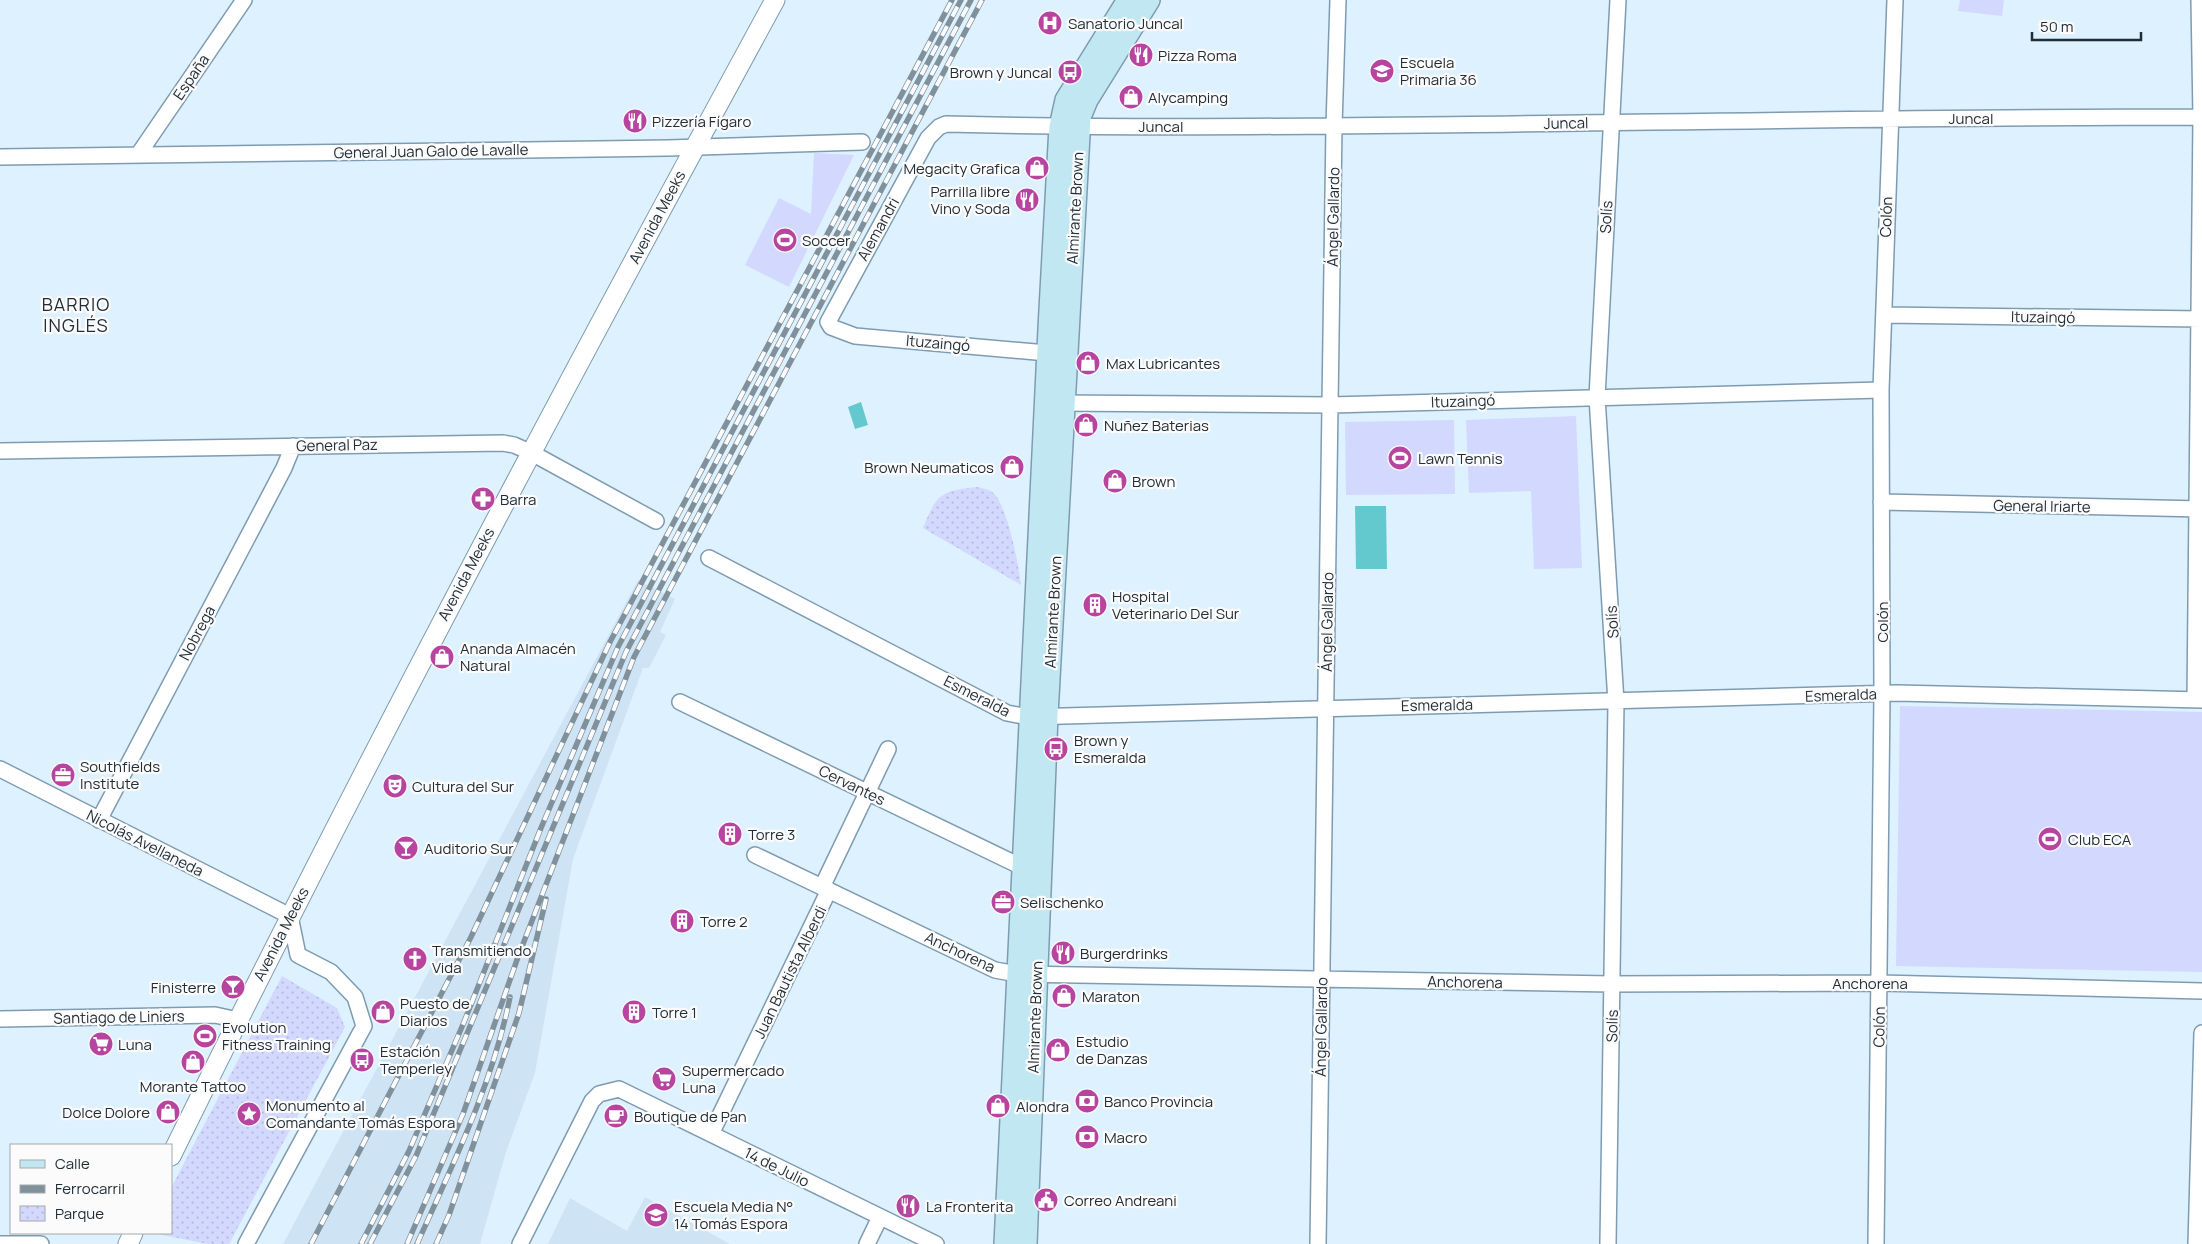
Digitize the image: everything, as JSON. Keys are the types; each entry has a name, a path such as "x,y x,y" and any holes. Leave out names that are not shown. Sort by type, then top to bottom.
{"main road":[{"name":"Almirante Brown","path":"1005,1244 1027,974 1038,716 1070,126 1066,100 1128,0"},
{"name":"Almirante Brown","path":"1055,403 1047,353 1070,126 1080,117 1087,100 1149,0"},
{"name":"Almirante Brown","path":"1026,1244 1027,974 1024,868 1038,716"}],"street":[{"name":"España","path":"138,155 244,0"},
{"name":"Avenida Meeks","path":"172,1154 290,916 530,452 775,0"},
{"name":"Ángel Gallardo","path":"1318,1244 1334,126 1338,0"},
{"name":"Solís","path":"1608,1244 1616,702 1597,397 1618,0"},
{"name":"Colón","path":"1876,1244 1882,694 1881,390 1889,119 1895,0"},
{"path":"2198,700 2201,117 2199,0"},
{"name":"Juncal","path":"933,132 946,124 1334,126 2201,117"},
{"name":"Alemandri","path":"831,327 828,322 830,316 933,132"},
{"name":"General Juan Galo de Lavalle","path":"0,157 695,147 862,142"},
{"name":"Ituzaingó","path":"1884,315 2200,319"},
{"name":"Ituzaingó","path":"831,327 855,336 1047,353"},
{"name":"Ituzaingó","path":"1055,403 1331,405 1881,390"},
{"name":"General Paz","path":"0,451 503,443 514,445 530,452 656,521"},
{"name":"Nobrega","path":"99,820 284,468 292,446"},
{"name":"General Iriarte","path":"1881,502 2200,509"},
{"name":"Esmeralda","path":"709,558 1007,713 1038,716 1882,694 2198,700"},
{"name":"Cervantes","path":"680,702 1024,868"},
{"name":"Juan Bautista Alberdi","path":"711,1134 888,749"},
{"name":"Nicolás Avellaneda","path":"0,769 290,916"},
{"name":"Anchorena","path":"755,855 995,970 1027,974 1612,984 1880,983 2202,991"},
{"path":"246,1244 364,1026 355,997 330,972 298,955 290,916"},
{"name":"Santiago de Liniers","path":"0,1019 215,1015 238,1020"},
{"path":"2196,1244 2202,1033"},
{"name":"14 de Julio","path":"520,1244 592,1101 599,1094 619,1089 936,1244"},
{"path":"867,1244 880,1217"},
{"path":"0,1244 41,1244"}],"shaded area":[{"path":"861,402 868,425 855,429 848,407"},
{"path":"1355,506 1386,506 1387,569 1356,569"},
{"path":"638,580 675,599 660,632 666,635 649,668 643,668 573,859 535,1073 506,1152 480,1244 283,1244"},
{"name":"Escuela Media N° 14 Tomás Espora","path":"645,1197 730,1244 548,1244 570,1198 627,1231"}],"green space":[{"path":"1960,0 2004,0 2002,16 1958,11"},
{"name":"Soccer","path":"814,153 854,155 789,287 745,265 779,198 811,214"},
{"path":"1576,416 1582,568 1534,569 1531,491 1469,493 1466,420"},
{"name":"Lawn Tennis","path":"1454,420 1455,494 1346,495 1345,422"},
{"path":"977,487 992,492 1003,508 1018,564 1021,585 923,528 932,508 941,496 955,490"},
{"name":"Club ECA","path":"1900,706 2202,712 2202,972 1896,966"},
{"path":"282,976 337,1008 345,1027 229,1244 208,1244 157,1234 172,1234 172,1186"}],"railway":[{"path":"311,1244 471,937 610,642 952,0"},
{"path":"361,1244 409,1151 464,1022 541,828 618,647 961,0"},
{"path":"370,1244 416,1156 626,652 971,0"},
{"path":"407,1244 463,1114 518,957 634,657 982,0"},
{"path":"436,1244 449,1215 519,1013 546,899"},
{"path":"417,1244 483,1092 503,1029 510,997"}],"place":[{"name":"Sanatorio Juncal","path":"1050,23"},
{"name":"Pizza Roma","path":"1141,55"},
{"name":"Escuela Primaria 36","path":"1382,71"},
{"name":"Brown y Juncal","path":"1070,72"},
{"name":"Alycamping","path":"1131,97"},
{"name":"Pizzería Fígaro","path":"635,121"},
{"name":"Megacity Grafica","path":"1037,168"},
{"name":"Parrilla libre Vino y Soda","path":"1027,200"},
{"name":"Soccer","path":"785,240"},
{"name":"Max Lubricantes","path":"1088,363"},
{"name":"Nuñez Baterias","path":"1086,425"},
{"name":"Lawn Tennis","path":"1400,458"},
{"name":"Brown Neumaticos","path":"1012,467"},
{"name":"Brown","path":"1115,481"},
{"name":"Barra","path":"483,499"},
{"name":"Hospital Veterinario Del Sur","path":"1095,605"},
{"name":"Ananda Almacén Natural","path":"442,657"},
{"name":"Brown y Esmeralda","path":"1056,749"},
{"name":"Southfields Institute","path":"63,775"},
{"name":"Cultura del Sur","path":"395,786"},
{"name":"Torre 3","path":"730,834"},
{"name":"Club ECA","path":"2050,839"},
{"name":"Auditorio Sur","path":"406,848"},
{"name":"Selischenko","path":"1003,902"},
{"name":"Torre 2","path":"682,921"},
{"name":"Burgerdrinks","path":"1063,953"},
{"name":"Transmitiendo Vida","path":"415,959"},
{"name":"Finisterre","path":"233,987"},
{"name":"Maraton","path":"1064,996"},
{"name":"Puesto de Diarios","path":"383,1012"},
{"name":"Torre 1","path":"634,1012"},
{"name":"Evolution Fitness Training","path":"205,1036"},
{"name":"Luna","path":"101,1044"},
{"name":"Estudio de Danzas","path":"1058,1050"},
{"name":"Estación Temperley","path":"362,1060"},
{"name":"Morante Tattoo","path":"193,1062"},
{"name":"Supermercado Luna","path":"664,1079"},
{"name":"Banco Provincia","path":"1087,1101"},
{"name":"Alondra","path":"998,1106"},
{"name":"Dolce Dolore","path":"168,1112"},
{"name":"Monumento al Comandante Tomás Espora","path":"249,1114"},
{"name":"Boutique de Pan","path":"616,1116"},
{"name":"Macro","path":"1087,1137"},
{"name":"Correo Andreani","path":"1046,1200"},
{"name":"La Fronterita","path":"908,1206"},
{"name":"Escuela Media N° 14 Tomás Espora","path":"656,1215"}],"district":[{"name":"BARRIO INGLÉS","path":"76,314"}]}
